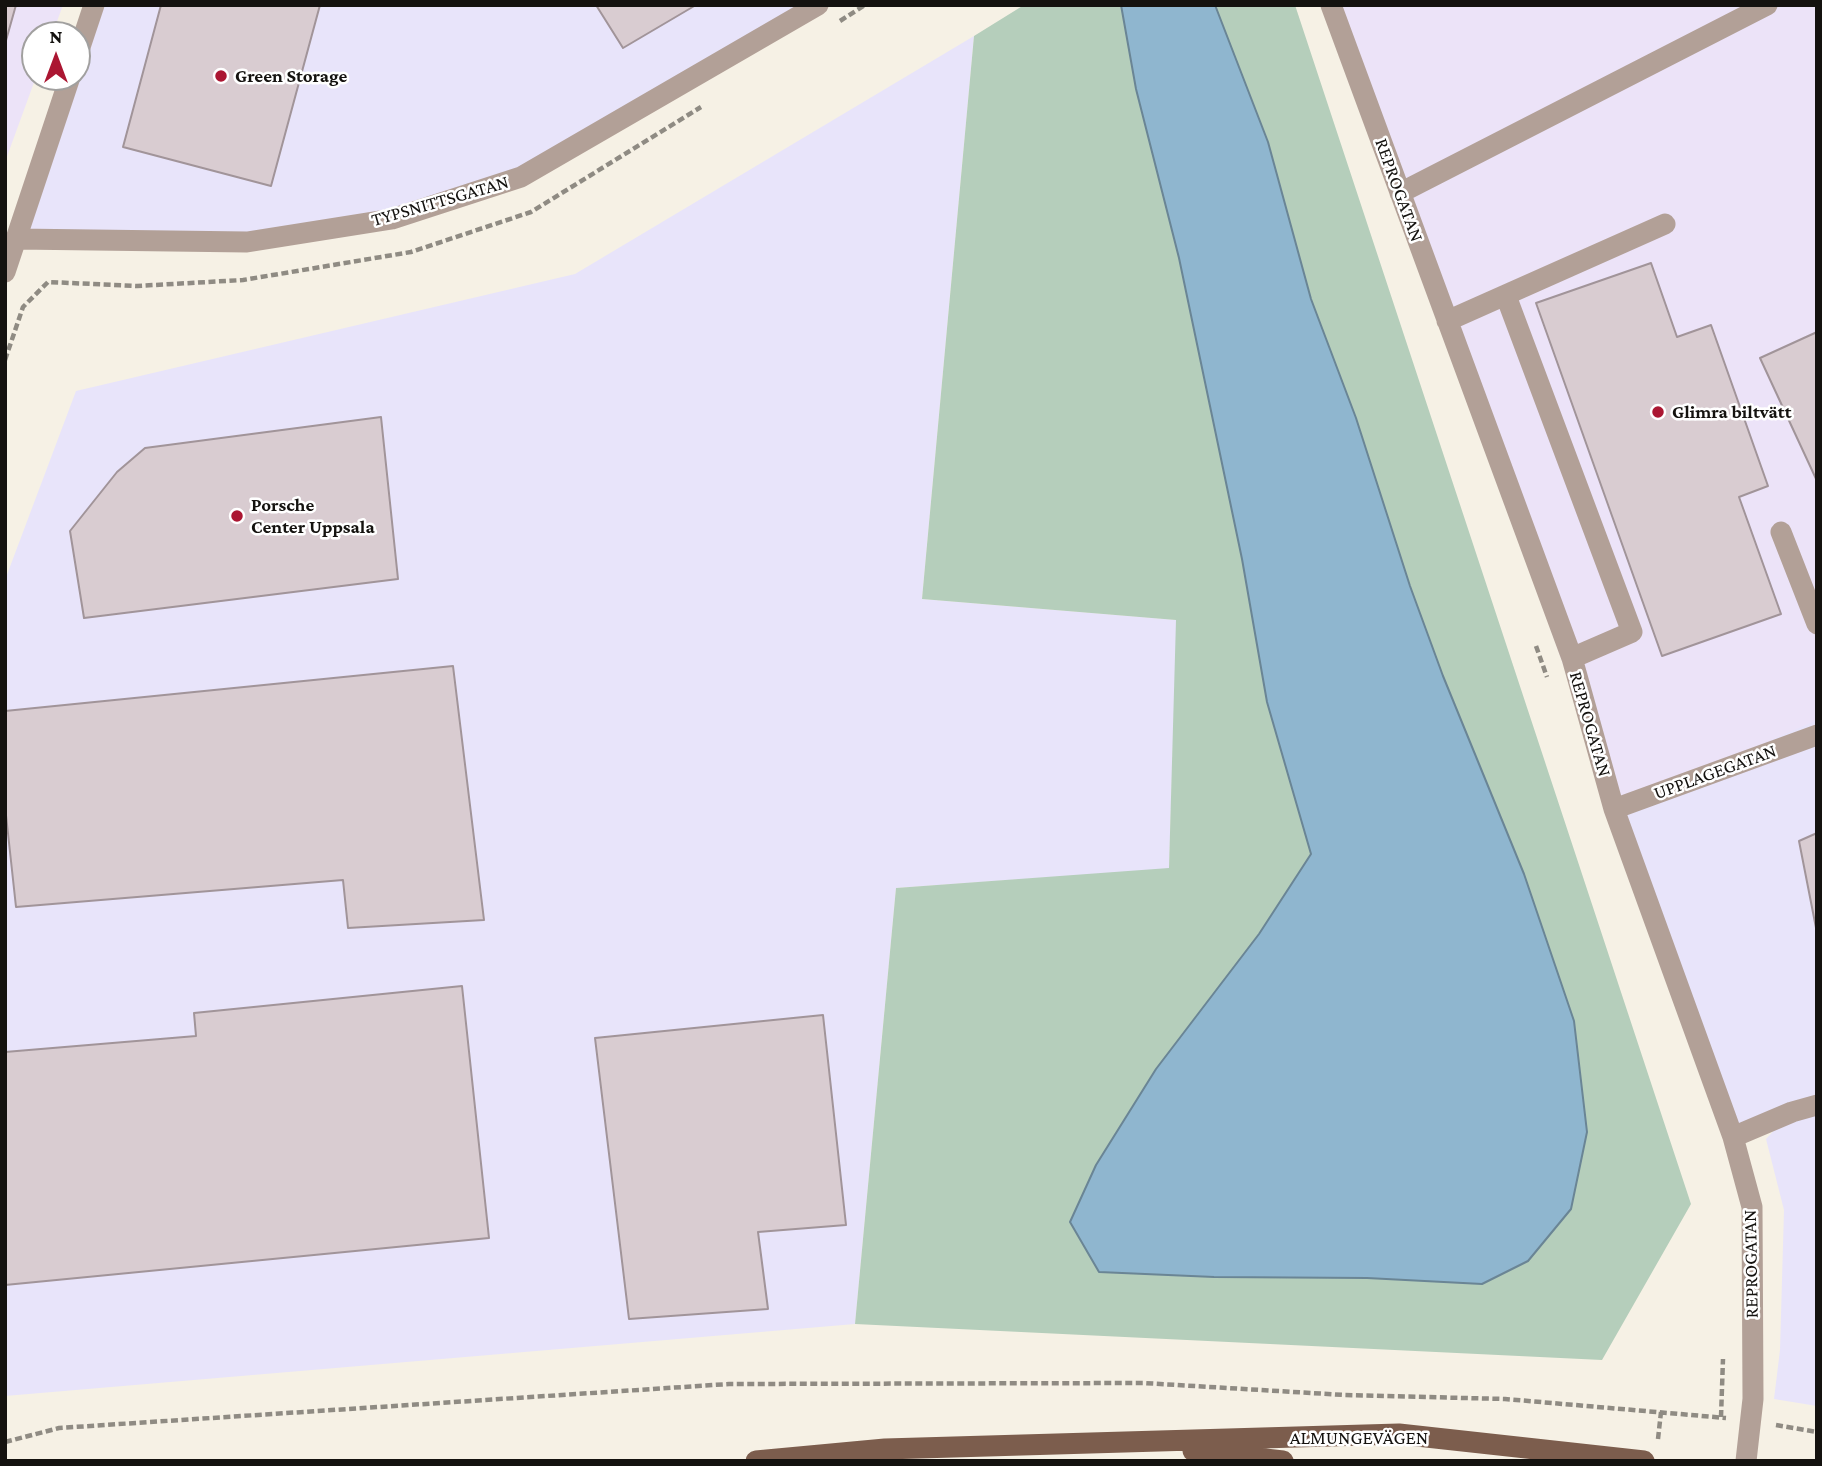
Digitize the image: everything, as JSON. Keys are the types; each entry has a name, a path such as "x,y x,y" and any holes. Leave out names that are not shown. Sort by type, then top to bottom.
{"main road":[{"name":"ALMUNGEVÄGEN","path":"756,1461 1115,1442 1399,1434 1644,1461"},
{"name":"ALMUNGEVÄGEN","path":"1115,1442 1283,1461"}],"street":[{"name":"TYPSNITTSGATAN","path":"17,239 247,242 392,219 520,177 818,5"},
{"name":"REPROGATAN","path":"1331,5 1572,658 1614,809 1733,1137 1752,1208 1752,1420 1746,1461"},
{"path":"1400,193 1767,5"},
{"path":"5,272 65,91"},
{"path":"1447,321 1665,224"},
{"path":"1506,296 1632,632 1572,658"},
{"path":"1781,532 1817,624"},
{"name":"UPPLAGEGATAN","path":"1614,809 1817,735"},
{"path":"1733,1137 1792,1112 1817,1105"}],"path":[{"path":"1535,643 1549,682"},
{"path":"1721,1418 1724,1351"},
{"path":"5,1442 58,1428 729,1384 1144,1383 1345,1395 1504,1399 1752,1420 1817,1432"}],"shaded area":[{"path":"5,5 63,5 57,21 21,21 21,91 31,91 5,162"},
{"path":"94,5 815,5 521,177 392,219 247,242 17,239 72,91 91,91 91,21 89,21"},
{"path":"1331,5 1817,5 1817,720 1614,809"},
{"path":"974,36 922,599 1177,620 1169,869 896,888 855,1324 5,1396 5,580 76,391 575,274"},
{"path":"1817,649 1817,1406 1774,1399 1780,1350 1784,1210 1766,1139 1790,1113 1733,1137 1614,809"}],"green space":[{"path":"1024,5 1295,5 1691,1204 1602,1360 855,1324 896,888 1169,868 1176,620 922,599 974,36"}],"water":[{"path":"1121,5 1215,5 1268,142 1311,299 1356,418 1410,586 1443,676 1524,874 1574,1021 1587,1132 1571,1209 1528,1261 1482,1284 1367,1278 1214,1277 1099,1272 1070,1222 1096,1165 1156,1069 1259,934 1311,854 1267,702 1242,559 1179,258 1136,89"}],"building":[{"path":"5,5 16,5 5,44"},
{"name":"Green Storage","path":"161,5 320,5 271,186 123,147"},
{"path":"596,5 696,5 623,48"},
{"name":"Glimra biltvätt","path":"1651,263 1677,337 1711,325 1768,486 1739,497 1781,614 1662,656 1536,303"},
{"path":"1817,332 1817,481 1760,358"},
{"name":"Porsche Center Uppsala","path":"381,417 398,579 84,618 70,531 117,472 145,448"},
{"path":"453,666 484,920 348,928 343,880 16,907 5,806 5,711"},
{"path":"1817,833 1817,933 1799,841"},
{"path":"462,986 489,1238 5,1285 5,1052 196,1036 194,1013"},
{"path":"823,1015 846,1225 758,1232 768,1309 629,1319 595,1038"}],"place":[{"name":"Green Storage","path":"221,76"},
{"name":"Glimra biltvätt","path":"1658,412"},
{"name":"Porsche Center Uppsala","path":"237,516"}]}
